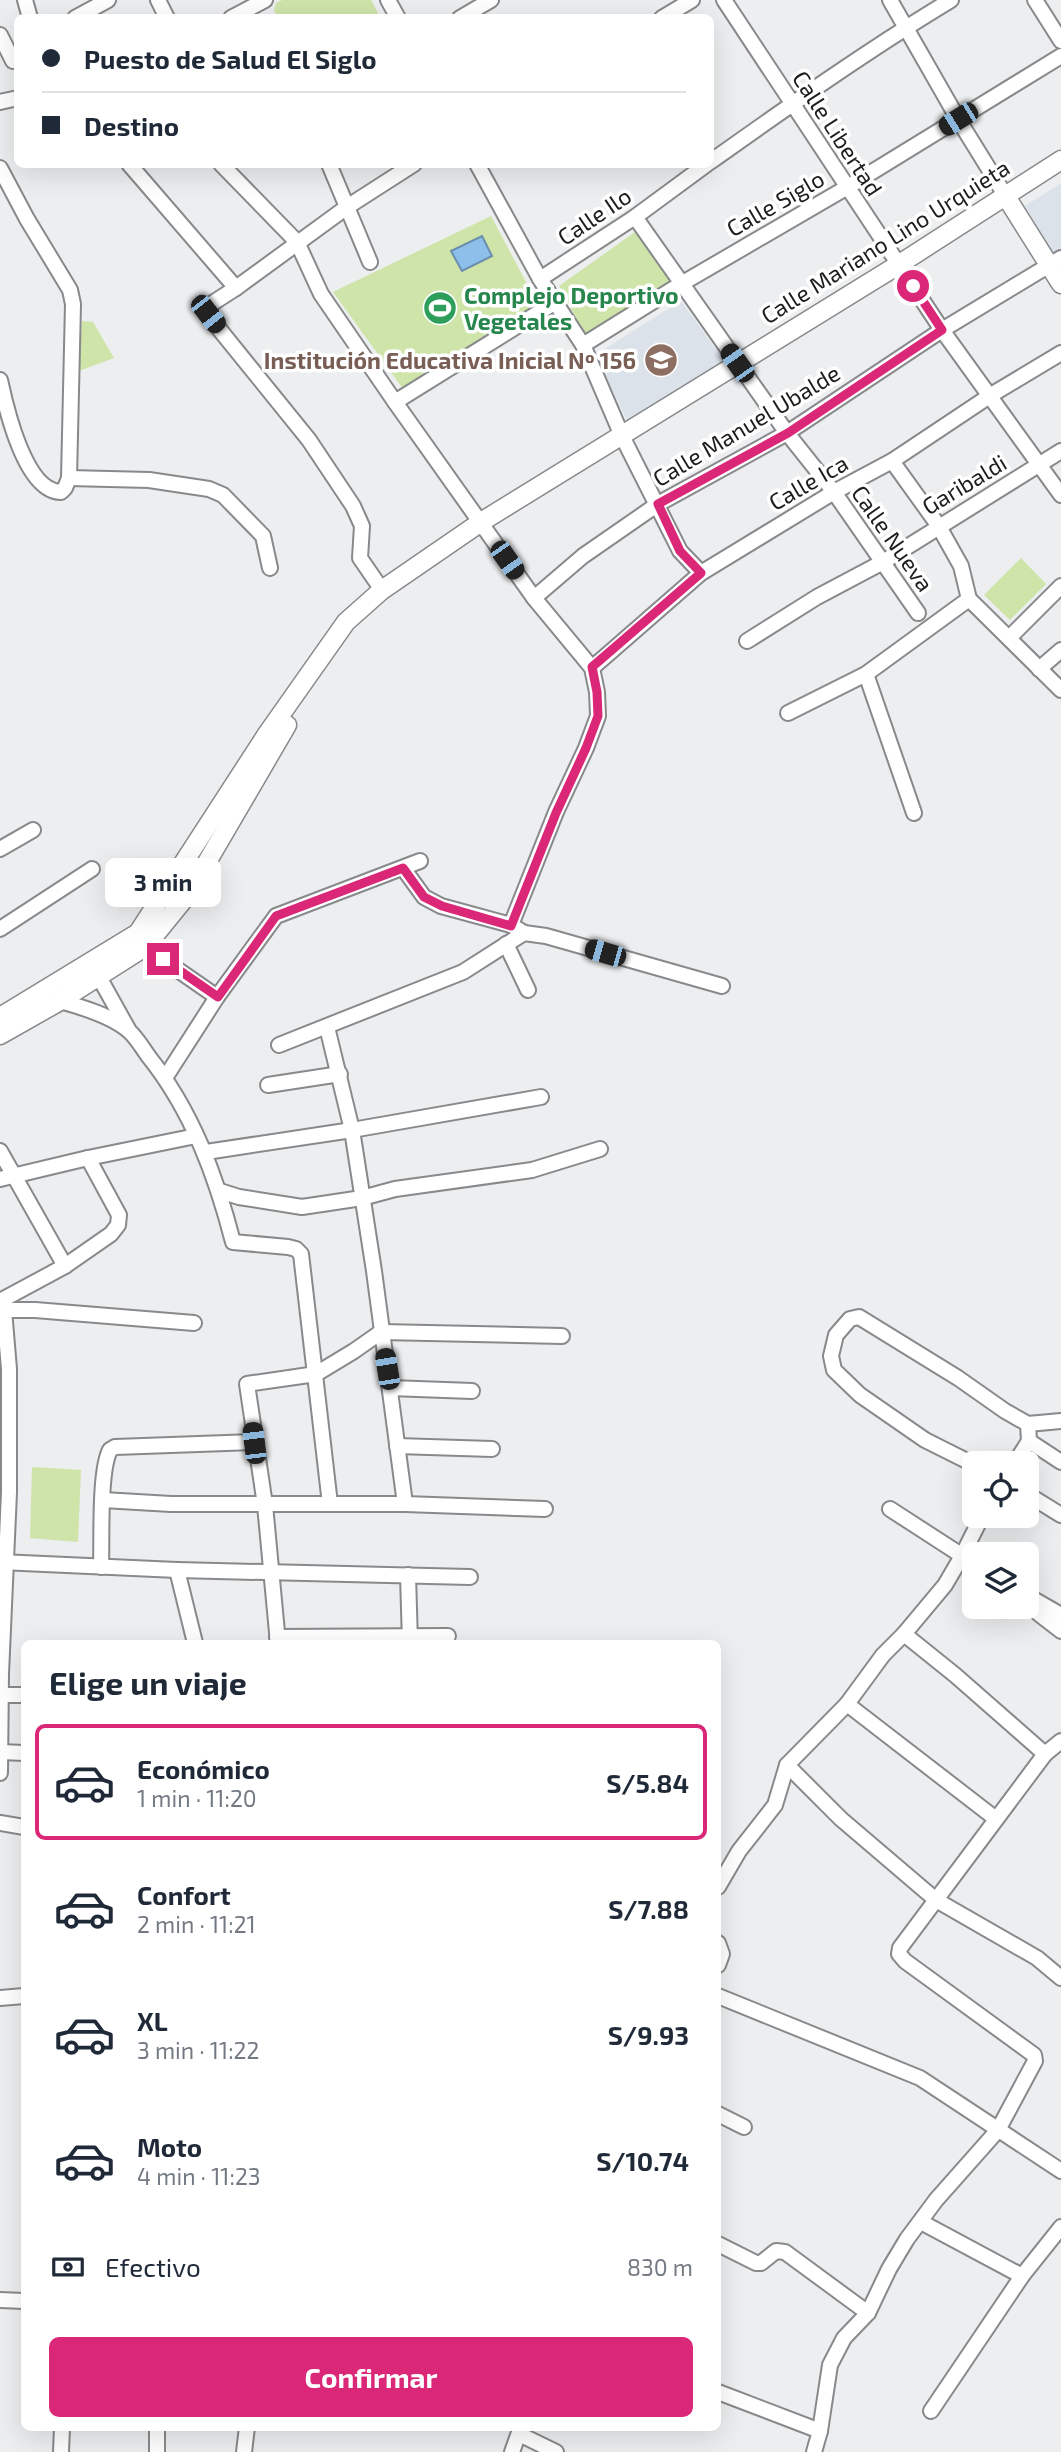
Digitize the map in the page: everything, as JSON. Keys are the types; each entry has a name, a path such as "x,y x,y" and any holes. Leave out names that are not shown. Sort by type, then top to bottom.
{"main road":[{"name":"Calle Mariano Lino Urquieta","path":"319,662 346,622 382,590 481,522 898,265 1061,160"},
{"path":"1005,195 1055,262 1061,284"},
{"path":"0,1035 145,947 188,893 287,725 319,662"},
{"path":"0,1017 138,933 267,734 319,662"}],"street":[{"path":"82,14 108,0"},
{"path":"467,14 491,0"},
{"path":"669,14 692,0"},
{"name":"Calle Libertad","path":"724,0 942,330 1061,495"},
{"path":"890,0 1005,195"},
{"name":"Calle Ilo","path":"714,159 791,104 951,0"},
{"path":"1035,0 1061,41"},
{"path":"237,14 254,3"},
{"path":"0,35 13,61"},
{"name":"Calle Siglo","path":"583,345 1061,56"},
{"path":"0,168 70,290 72,298 69,478 61,492 53,492 29,469 5,403 0,380"},
{"path":"132,168 236,288"},
{"path":"224,168 297,243 321,294 395,402 534,598 592,667 597,692 598,716 556,813 517,929 506,944 463,972 279,1045"},
{"path":"330,168 370,262"},
{"path":"382,590 360,558 362,526 353,506 309,440 207,310 208,306 347,207 408,168"},
{"path":"479,168 554,303 583,345 622,436 680,551 701,573"},
{"name":"Calle Ilo","path":"540,279 635,217 702,168"},
{"name":"Calle Nueva","path":"635,217 918,613"},
{"name":"Calle Manuel Ubalde","path":"534,598 583,556 658,504 788,433 942,330 1055,262"},
{"path":"395,402 554,303"},
{"name":"Calle Ica","path":"592,667 701,573 834,492 892,461 991,395 1061,353"},
{"name":"Garibaldi","path":"747,640 817,597 883,562 938,525 1061,451"},
{"path":"892,461 938,525 961,566 969,599 1061,690"},
{"path":"69,478 149,480 209,489 223,495 263,536 270,568"},
{"path":"1010,637 1061,586"},
{"path":"788,713 866,674 969,599"},
{"path":"1039,669 1061,650"},
{"path":"866,674 914,813"},
{"path":"0,849 33,830"},
{"path":"165,1077 276,916 421,861"},
{"path":"403,868 424,897 442,906 722,986"},
{"path":"0,929 92,869"},
{"path":"506,944 528,990"},
{"path":"145,947 218,997"},
{"path":"99,976 129,1031 165,1077 206,1152 209,1167 220,1191 233,1242 288,1247 301,1254 330,1504"},
{"path":"60,1001 89,1008 129,1031"},
{"path":"327,1027 352,1130 405,1504"},
{"path":"268,1085 340,1074"},
{"path":"206,1152 541,1097"},
{"path":"7,1178 88,1157 195,1136"},
{"path":"220,1191 239,1198 302,1207 362,1198 395,1189 532,1170 600,1149"},
{"path":"0,1152 7,1178 65,1266"},
{"path":"1,1303 65,1266 111,1234 120,1219 88,1157"},
{"path":"1,1303 35,1310 194,1323"},
{"path":"0,1773 5,1492 5,1370 1,1303"},
{"path":"962,1458 925,1440 860,1395 834,1370 831,1356 835,1335 850,1319 859,1317 1028,1424 1061,1421"},
{"path":"448,1636 410,1640 278,1640 265,1505 247,1384 316,1374 381,1332 562,1336"},
{"path":"390,1388 472,1391"},
{"path":"1022,1451 1029,1441 1028,1424"},
{"path":"1029,1441 1061,1462"},
{"path":"101,1567 103,1500 110,1450 115,1447 254,1443"},
{"path":"397,1446 492,1449"},
{"path":"103,1500 171,1504 405,1504 545,1509"},
{"path":"1039,1501 1061,1515"},
{"path":"890,1509 962,1555"},
{"path":"3,1562 177,1570 470,1577"},
{"path":"721,1882 739,1851 775,1805 788,1765 847,1704 883,1655 962,1567"},
{"path":"177,1570 194,1640"},
{"path":"408,1575 410,1640"},
{"path":"1039,1603 1061,1615"},
{"path":"1039,1614 1061,1631"},
{"path":"904,1634 1045,1754"},
{"path":"2,1695 21,1695"},
{"path":"847,1704 996,1819"},
{"path":"814,2452 820,2431 830,2365 844,2338 868,2313 907,2239 936,2200 998,2130 1035,2062 1034,2054 899,1954 904,1941 1045,1754 1061,1741"},
{"path":"1,1743 21,1751"},
{"path":"788,1765 841,1819 936,1900 1037,1958 1061,1978"},
{"path":"0,1823 21,1826"},
{"path":"0,1998 21,1996"},
{"path":"721,1998 920,2078 1061,2171"},
{"path":"721,2116 744,2127"},
{"path":"921,2222 1022,2276"},
{"path":"931,2411 1022,2276 1061,2227"},
{"path":"721,2246 756,2263 761,2263 776,2250 785,2252 868,2313"},
{"path":"0,2300 21,2301"},
{"path":"721,2393 820,2431"},
{"path":"61,2452 62,2431"},
{"path":"157,2431 157,2452"},
{"path":"244,2452 247,2431"},
{"path":"512,2452 520,2431 556,2452"}],"shaded area":[{"path":"1061,183 1061,252 1055,255 1025,206"},
{"name":"Institución Educativa Inicial Nº 156","path":"681,301 728,366 631,428 595,355"}],"green space":[{"path":"282,0 371,0 378,14 276,14 276,3"},
{"name":"Complejo Deportivo Vegetales","path":"491,216 535,299 534,312 406,393 333,292"},
{"path":"635,232 674,286 587,339 559,286"},
{"path":"82,321 93,322 114,358 79,371"},
{"path":"1021,558 1046,584 1010,620 984,595"},
{"path":"32,1467 81,1470 78,1542 30,1538"}],"water":[{"path":"482,236 492,256 462,271 451,251"}],"place":[{"name":"Complejo Deportivo Vegetales","path":"440,308"},
{"name":"Institución Educativa Inicial Nº 156","path":"661,360"}],"route":[{"path":"163,959 218,997 276,916 403,868 424,897 442,906 511,926 598,716 592,667 701,573 680,551 658,504 788,433 942,330 913,286"}]}
